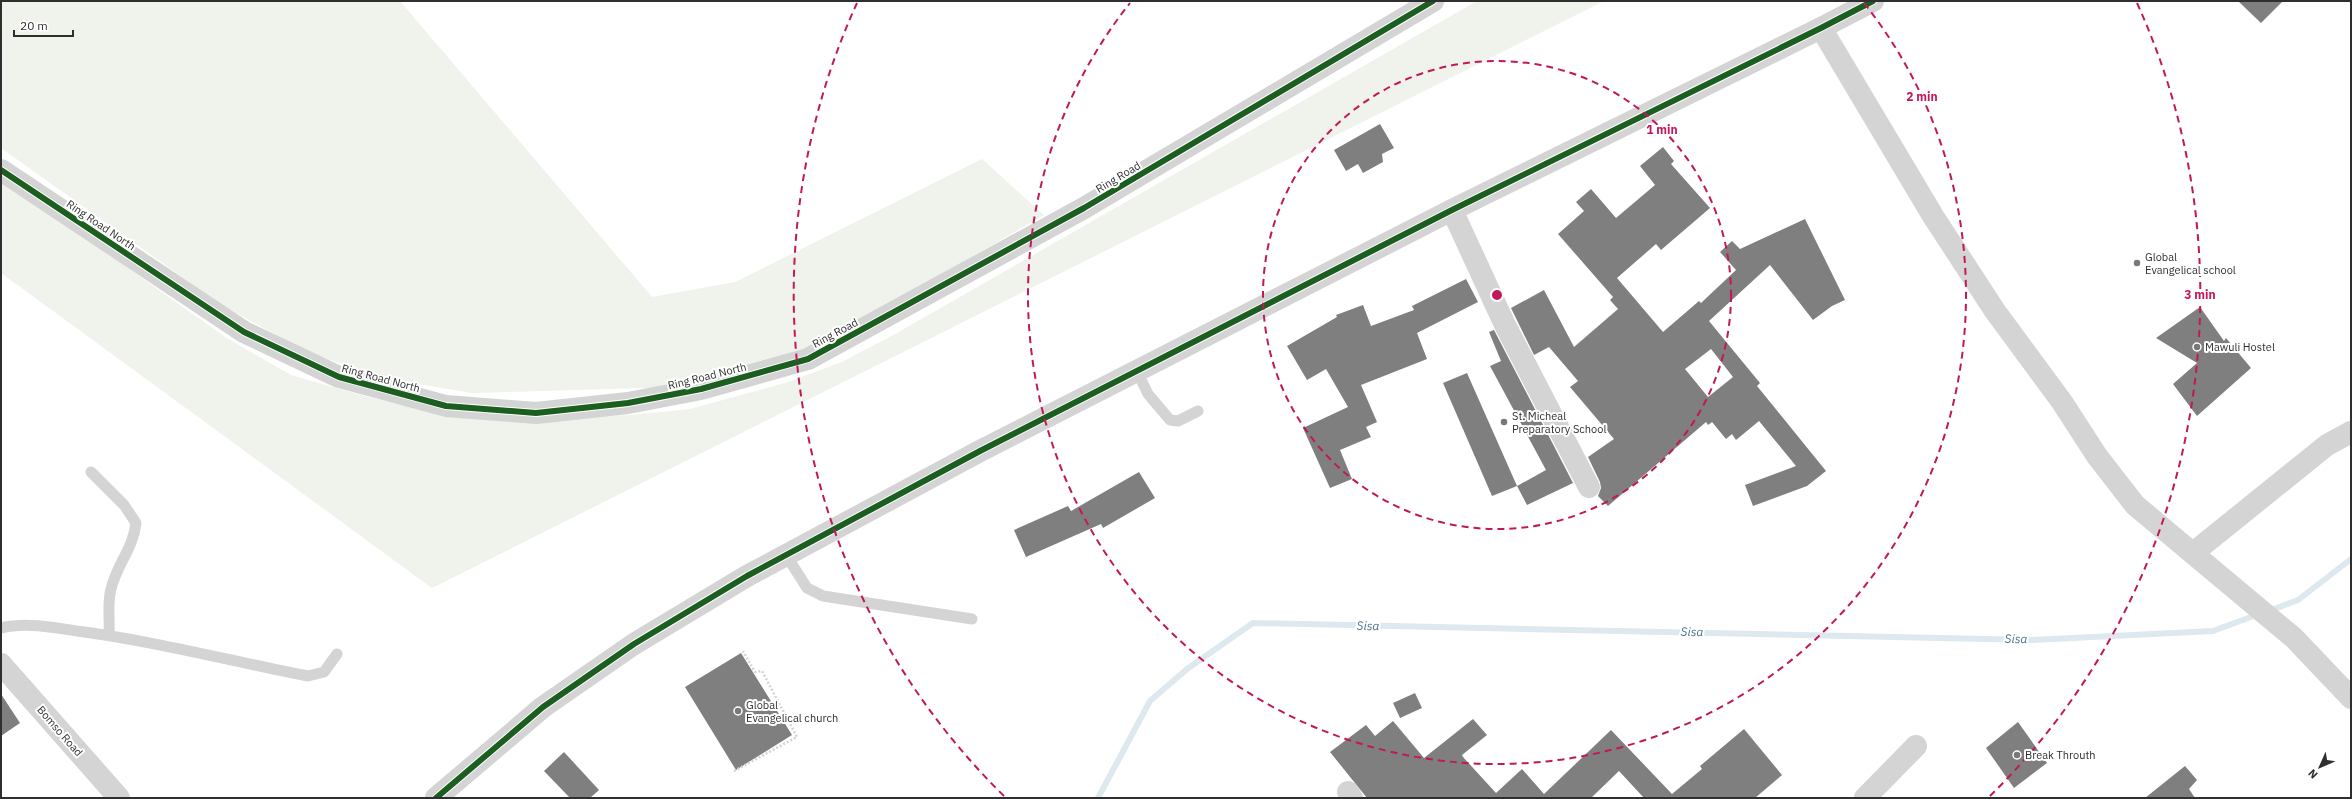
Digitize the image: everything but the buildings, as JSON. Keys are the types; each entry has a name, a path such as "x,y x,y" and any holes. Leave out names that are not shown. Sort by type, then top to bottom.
{"street":[{"name":"Ring Road","path":"808,359 1084,208 1433,1"},
{"path":"436,798 543,707 634,644 747,576 980,451 1452,210 1822,28 1873,1"},
{"path":"1822,28 1937,222 1995,311 2062,402 2097,456 2135,505 2294,638 2351,698"},
{"name":"Ring Road North","path":"1,170 244,332 339,377 446,406 536,413 628,404 701,390 808,359"},
{"path":"1452,210 1505,325 1589,486"},
{"path":"2194,553 2328,446 2351,432"},
{"name":"Bomso Road","path":"1,664 119,798"},
{"path":"1865,798 1916,746"}],"lane":[{"path":"1137,371 1148,394 1170,420 1178,421 1198,411"},
{"path":"91,472 124,505 136,523 134,539 120,564 110,589 109,635"},
{"path":"786,555 807,588 823,596 972,620"},
{"path":"1,628 12,626 54,628 109,635 308,676 324,672 337,654"}],"path":[{"path":"734,771 797,737 762,671 755,672 743,651"}],"shaded area":[{"path":"1,1 400,1 652,297 735,282 982,159 1044,215 828,340 756,367 679,387 471,393 379,377 305,351 220,304 1,148"},
{"path":"1477,1 1604,1 432,588 1,273 1,178 228,339 291,375 364,396 426,411 513,420 631,415 690,409 785,383 842,362 897,333"}],"waterway":[{"name":"Sisa","path":"2269,611 2298,600 2351,559"},
{"name":"Sisa","path":"1098,798 1150,701 1187,669 1253,623 2032,640 2213,631 2259,614"}],"cycle path":[{"path":"1,170 244,332 339,377 446,406 536,413 628,403 701,389 808,359 1084,208 1433,1"},
{"path":"436,798 543,707 634,644 747,576 980,451 1452,210 1873,1"}],"place":[{"name":"Global Evangelical school","path":"2137,263"},
{"name":"Mawuli Hostel","path":"2197,347"},
{"name":"St. Micheal Preparatory School","path":"1504,422"},
{"name":"Global Evangelical church","path":"738,711"},
{"name":"Break Throuth","path":"2017,755"}]}
